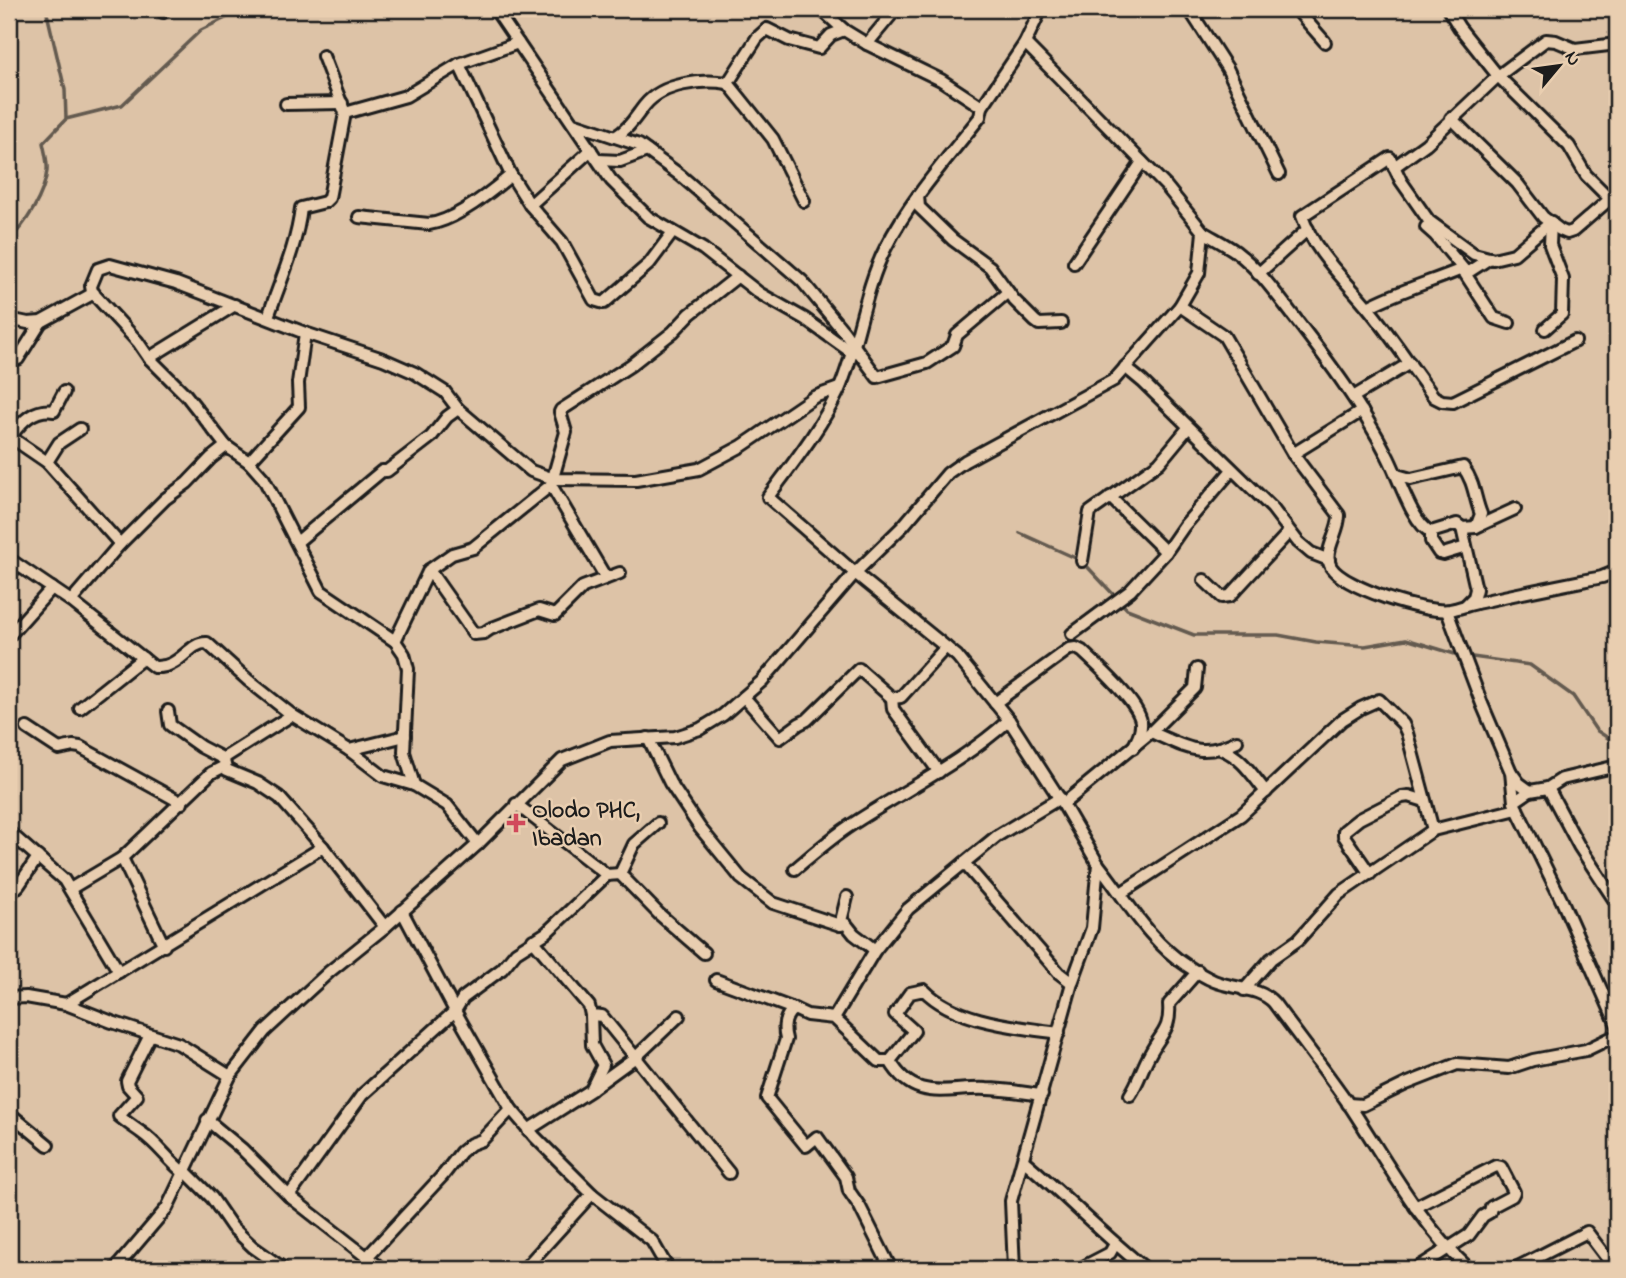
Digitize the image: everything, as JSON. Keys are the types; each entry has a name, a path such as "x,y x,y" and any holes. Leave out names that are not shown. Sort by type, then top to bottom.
{"street":[{"path":"495,9 611,180 629,200 648,217 703,249 758,293 852,348"},
{"path":"821,9 844,30 941,80 982,107"},
{"path":"867,44 896,9"},
{"path":"1041,9 1025,43 982,107 980,117 918,196 885,248 839,388 826,414 768,497 855,573 957,656 1009,720 1098,864 1149,933 1185,964 1215,981 1269,997 1348,1104 1415,1206 1448,1248 1469,1269"},
{"path":"1189,9 1227,68 1279,174"},
{"path":"1296,9 1325,43"},
{"path":"1448,9 1498,76 1569,146 1586,175 1614,203 1573,231 1567,233 1560,230 1543,217 1517,183 1451,118"},
{"path":"728,83 757,38 767,29 789,40 819,48 831,35 844,30"},
{"path":"1394,167 1426,144 1498,76 1546,40 1575,49 1617,44"},
{"path":"286,104 344,108 406,96 459,64 518,43"},
{"path":"1025,43 1166,186 1203,232 1236,252 1258,274 1337,372 1398,475 1418,522 1424,529 1431,532 1457,524 1462,528 1476,589 1474,597 1466,605"},
{"path":"268,317 300,214 329,198 344,108 323,55"},
{"path":"459,64 511,174 530,205 562,242 594,300 604,303 649,264 673,232"},
{"path":"615,137 636,118 653,96 665,89 712,81 728,83 774,139 804,201"},
{"path":"573,123 639,145 680,175 802,281 877,377 927,363 953,346 957,335 1008,292"},
{"path":"530,205 594,155 620,160 647,151"},
{"path":"1550,222 1514,254 1490,258 1474,254 1429,221 1401,181 1390,158 1304,214 1303,219 1332,268 1368,307 1434,397 1442,401 1453,402 1575,341"},
{"path":"1074,263 1142,162"},
{"path":"359,217 439,223 492,191 511,174"},
{"path":"918,196 919,207 953,240 990,267 1008,292 1039,324 1060,323"},
{"path":"1423,212 1423,224 1448,249 1493,318 1508,323"},
{"path":"1545,329 1562,314 1563,279 1550,246 1550,222"},
{"path":"1258,274 1308,229"},
{"path":"115,1269 167,1208 230,1076 265,1031 329,972 385,927 478,844 562,760 610,741 675,737 700,729 723,715 762,681 855,573 903,526 948,473 965,461 1114,380 1180,306 1199,273 1203,232"},
{"path":"1368,307 1395,293 1462,269 1470,271 1490,258"},
{"path":"414,785 404,752 408,669 404,653 395,641 321,591 264,479 249,462 226,446 186,396 149,358 94,293 91,286 98,269 110,265 176,283 415,373 445,391 458,409 531,471 552,482 636,480 699,469 742,446 814,397 839,388"},
{"path":"395,641 429,570 452,554 473,548 552,482 566,432 560,412 631,365 738,276"},
{"path":"9,319 28,323 41,322 94,293"},
{"path":"149,358 235,304"},
{"path":"1180,306 1224,335 1293,454 1339,515 1329,559 1332,568 1343,580 1363,591 1447,611 1602,576 1617,570"},
{"path":"9,363 18,359 41,322"},
{"path":"249,462 299,407 298,383 305,333"},
{"path":"1353,397 1410,363"},
{"path":"1125,367 1272,508 1289,532 1311,553 1329,559"},
{"path":"64,392 54,411 44,409 34,412 10,436 47,462 120,544"},
{"path":"297,542 382,471 387,471 431,437 447,417 458,409"},
{"path":"1293,454 1362,411"},
{"path":"1082,561 1090,512 1159,464 1188,428"},
{"path":"47,462 59,443 80,429"},
{"path":"71,601 120,544 165,499 187,483 226,446"},
{"path":"1398,475 1411,479 1463,467 1475,487 1477,506 1481,514 1476,527"},
{"path":"1072,634 1130,591 1166,552 1184,526 1232,470"},
{"path":"552,482 606,578"},
{"path":"1110,497 1166,552"},
{"path":"1462,528 1476,527 1515,509"},
{"path":"1204,580 1222,597 1230,596 1289,532"},
{"path":"1431,532 1431,541 1438,553 1466,547"},
{"path":"9,559 71,601 155,667 172,666 199,643 206,643 292,715 349,750 383,776 414,785 447,805 478,844"},
{"path":"429,570 474,634 484,634 490,629 539,610 555,615 583,587 620,573"},
{"path":"9,636 52,588"},
{"path":"1447,611 1511,772 1519,783 1530,791"},
{"path":"892,698 901,697 946,647"},
{"path":"995,703 1069,649 1076,648 1118,686 1140,719 1153,731 1204,752 1222,749 1237,741"},
{"path":"80,708 143,658"},
{"path":"744,696 780,738 807,720 859,669 892,698 893,709 939,772"},
{"path":"834,1018 874,950 908,909 997,836 1061,801 1133,748 1195,688 1197,669"},
{"path":"1121,893 1241,816 1342,720 1380,700 1395,715 1407,733 1433,830"},
{"path":"168,711 170,726 224,763 227,770 258,783 279,797 323,846 385,927"},
{"path":"70,889 122,858 211,773 292,715"},
{"path":"1133,748 1139,737 1140,719"},
{"path":"795,869 849,826 939,772 992,736 1009,720"},
{"path":"27,728 59,748 80,747 182,803"},
{"path":"349,750 405,736"},
{"path":"648,738 670,783 700,828 741,878 773,903 840,925 846,924 874,950"},
{"path":"1222,749 1232,753 1243,763 1266,792"},
{"path":"1244,990 1271,959 1298,940 1339,894 1433,830 1515,806 1530,791 1548,788 1562,779 1617,766"},
{"path":"1511,772 1515,806 1562,901 1617,1025"},
{"path":"1548,788 1579,846 1617,904"},
{"path":"1370,874 1344,836 1344,831 1359,819 1402,797 1409,796 1425,801"},
{"path":"516,804 607,875"},
{"path":"620,874 634,844 658,823"},
{"path":"9,832 64,880 119,972"},
{"path":"66,1004 323,846"},
{"path":"9,895 19,886 38,857"},
{"path":"122,858 164,946"},
{"path":"964,863 1059,973 1072,983"},
{"path":"1014,1269 1011,1201 1072,983 1092,928 1098,864"},
{"path":"289,1196 362,1095 455,1011 463,998 502,969 516,952 567,914 607,875 620,874"},
{"path":"620,874 704,954"},
{"path":"840,925 846,897"},
{"path":"402,911 511,1110 592,1194 652,1241 668,1269"},
{"path":"533,940 589,1006 592,1045 603,1065 591,1090"},
{"path":"1130,1095 1141,1078 1150,1054 1167,1029 1171,1018 1169,1004 1198,971"},
{"path":"716,980 807,1016 834,1018 879,1061 890,1061"},
{"path":"890,1061 914,1031 895,1014 910,993 917,991 924,990 934,1001 986,1022 1059,1033"},
{"path":"9,998 26,997 66,1004 179,1044 230,1076"},
{"path":"793,1009 788,1013 784,1030 786,1039 767,1098 806,1146 817,1137 835,1161 891,1269"},
{"path":"591,1016 602,1016 729,1173"},
{"path":"528,1130 591,1090 637,1056 679,1016"},
{"path":"150,1035 127,1081 137,1096 119,1116 133,1129 142,1133 212,1198 232,1227 271,1266 285,1269"},
{"path":"1348,1104 1363,1105 1457,1064 1509,1068 1532,1059 1586,1051 1617,1035"},
{"path":"890,1061 898,1075 928,1091 985,1088 1042,1095"},
{"path":"367,1257 444,1174 460,1152 482,1140 511,1110"},
{"path":"9,1113 48,1145"},
{"path":"207,1120 242,1149 289,1196 382,1269"},
{"path":"1023,1160 1146,1269"},
{"path":"1415,1206 1496,1166 1501,1167 1514,1192 1512,1196 1491,1207 1490,1212 1483,1216 1469,1235 1416,1269"},
{"path":"524,1269 592,1194"},
{"path":"1514,1269 1587,1232 1615,1269"},
{"path":"1079,1269 1110,1253 1115,1244"}],"waterway":[{"path":"46,9 65,90 66,119"},
{"path":"9,240 28,218 42,190 47,168 43,143 66,119 122,105 201,30 244,9"},
{"path":"1020,533 1082,561 1127,609 1194,635 1278,635 1316,642 1365,646 1406,639 1458,655 1530,665 1573,696 1596,730 1617,744"}],"place":[{"name":"Olodo PHC, Ibadan","path":"516,823"}]}
